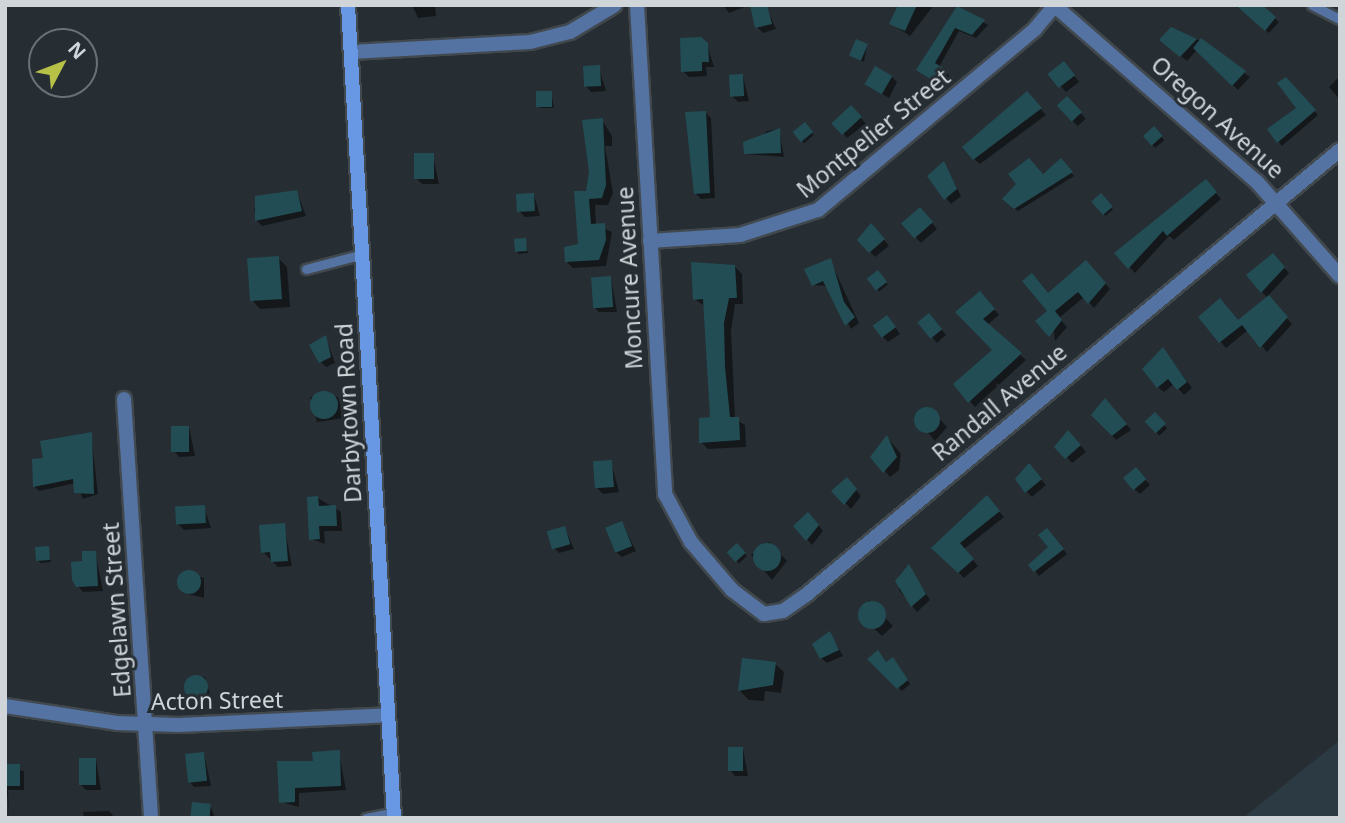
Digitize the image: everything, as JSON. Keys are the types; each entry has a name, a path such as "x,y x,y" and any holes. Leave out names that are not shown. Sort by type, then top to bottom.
{"main road":[{"name":"Darbytown Road","path":"348,5 394,815"}],"street":[{"path":"351,52 530,42 570,33 615,5"},
{"name":"Moncure Avenue","path":"637,5 665,494 691,542"},
{"name":"Montpelier Street","path":"650,241 740,235 818,210 1035,29 1054,5"},
{"name":"Oregon Avenue","path":"1054,5 1274,198 1340,276"},
{"name":"Randall Avenue","path":"691,542 750,607 783,611 1274,198 1340,150"},
{"name":"Edgelawn Street","path":"124,399 150,818"},
{"name":"Acton Street","path":"5,706 146,724 388,715"}],"lane":[{"path":"1312,5 1340,19"},
{"path":"306,270 363,254"},
{"path":"366,818 394,815"}],"shaded area":[{"path":"1340,740 1340,818 1243,818"}],"building":[{"path":"750,5 767,5 772,24 755,28"},
{"path":"898,5 917,5 905,31 889,24"},
{"path":"1235,5 1262,5 1276,17 1265,31"},
{"path":"957,6 985,20 972,35 955,28 935,63 948,71 939,85 916,70"},
{"path":"1171,27 1197,39 1180,57 1159,40"},
{"path":"701,37 708,43 709,62 702,62 702,71 681,72 680,38"},
{"path":"1201,38 1246,71 1232,86 1193,48"},
{"path":"856,39 868,44 861,61 849,56"},
{"path":"1064,61 1075,75 1059,88 1047,74"},
{"path":"600,65 601,86 584,87 583,66"},
{"path":"875,66 892,76 882,94 864,84"},
{"path":"743,74 744,96 730,97 729,75"},
{"path":"1286,77 1316,110 1277,143 1267,129 1296,108 1277,83"},
{"path":"536,91 552,91 552,107 536,107"},
{"path":"1027,91 1042,108 973,160 962,147"},
{"path":"1067,96 1082,112 1072,122 1057,106"},
{"path":"851,105 862,117 842,135 831,123"},
{"path":"706,111 710,193 694,194 685,112"},
{"path":"603,118 606,185 602,198 589,199 591,224 605,223 606,240 599,260 565,262 564,247 578,244 574,191 586,191 589,172 582,120"},
{"path":"805,122 813,132 801,142 793,132"},
{"path":"1154,126 1163,136 1152,146 1143,136"},
{"path":"780,128 781,153 744,154 743,142"},
{"path":"414,153 434,153 434,179 414,179"},
{"path":"1029,158 1043,174 1061,158 1073,172 1014,209 1002,199 1016,184 1008,174"},
{"path":"944,161 957,189 944,200 927,176"},
{"path":"1206,179 1217,192 1167,236 1163,231 1128,269 1114,253"},
{"path":"297,190 302,211 255,221 255,196"},
{"path":"534,193 535,211 517,212 516,194"},
{"path":"1101,193 1113,207 1103,215 1091,202"},
{"path":"920,207 933,222 914,238 901,223"},
{"path":"871,223 885,239 869,253 857,240"},
{"path":"526,238 527,251 515,252 514,239"},
{"path":"1273,253 1285,267 1261,293 1246,275"},
{"path":"279,256 282,299 250,301 247,258"},
{"path":"831,258 844,302 855,317 845,326 823,281 812,286 804,269"},
{"path":"1086,260 1106,283 1088,304 1078,292 1055,311 1062,320 1049,337 1035,321 1047,311 1022,281 1032,273 1048,293"},
{"path":"691,262 735,265 737,298 729,298 724,323 725,367 730,417 739,417 740,440 699,443 699,418 710,417 703,299 693,300"},
{"path":"878,270 887,282 876,290 867,278"},
{"path":"611,276 613,307 593,308 591,277"},
{"path":"980,291 995,309 983,319 1022,353 968,403 953,384 992,350 955,312"},
{"path":"1269,295 1288,317 1260,348 1242,325 1219,343 1198,317 1220,298 1238,320"},
{"path":"929,313 942,329 931,339 917,322"},
{"path":"887,315 896,327 882,338 873,326"},
{"path":"326,335 331,357 319,363 309,345"},
{"path":"1163,347 1187,382 1177,390 1168,379 1157,388 1142,369"},
{"path":"324,391 334,395 338,405 334,415 324,419 314,415 310,405 314,395"},
{"path":"1105,398 1127,424 1112,436 1091,415"},
{"path":"927,407 936,411 940,420 936,429 927,433 918,429 914,420 918,411"},
{"path":"1155,412 1166,424 1156,433 1145,422"},
{"path":"171,426 189,426 189,452 171,452"},
{"path":"1068,430 1081,445 1065,459 1054,447"},
{"path":"92,432 94,494 74,493 73,479 33,487 32,459 43,458 40,441"},
{"path":"887,435 897,457 883,473 870,457"},
{"path":"612,460 614,487 595,488 593,461"},
{"path":"1029,463 1042,479 1025,493 1015,479"},
{"path":"1136,467 1146,479 1133,490 1123,478"},
{"path":"847,477 857,489 844,505 831,491"},
{"path":"987,495 1000,511 960,543 974,559 958,573 931,548"},
{"path":"318,496 319,506 336,505 337,526 319,526 320,539 309,540 307,497"},
{"path":"205,505 206,523 176,525 175,507"},
{"path":"808,512 819,525 806,541 793,526"},
{"path":"622,521 632,546 615,553 605,528"},
{"path":"285,523 288,561 271,562 270,552 261,553 259,525"},
{"path":"565,526 570,544 552,550 547,531"},
{"path":"1047,528 1064,549 1034,572 1028,565 1048,547 1038,535"},
{"path":"737,543 746,553 735,562 727,552"},
{"path":"767,543 777,547 781,557 777,567 767,571 757,567 753,557 757,547"},
{"path":"49,546 50,560 36,561 35,547"},
{"path":"82,551 96,551 98,586 76,587 72,580 71,562 82,561"},
{"path":"909,564 926,594 911,607 895,581"},
{"path":"189,570 200,577 201,582 194,593 189,594 178,587 177,582 184,571"},
{"path":"872,601 882,605 886,615 882,625 872,629 862,625 858,615 862,605"},
{"path":"830,631 839,650 820,659 812,644"},
{"path":"878,650 886,662 893,657 908,680 897,689 867,659"},
{"path":"742,658 776,662 773,685 738,691"},
{"path":"196,675 205,678 208,687 205,696 196,699 187,696 184,687 187,678"},
{"path":"728,747 743,747 743,771 728,771"},
{"path":"340,750 341,786 295,788 295,802 279,803 277,761 313,761 312,752"},
{"path":"204,752 207,781 188,783 185,754"},
{"path":"79,758 96,758 96,785 79,785"},
{"path":"5,764 20,764 20,786 5,786"},
{"path":"192,802 211,804 209,818 190,818"}]}
